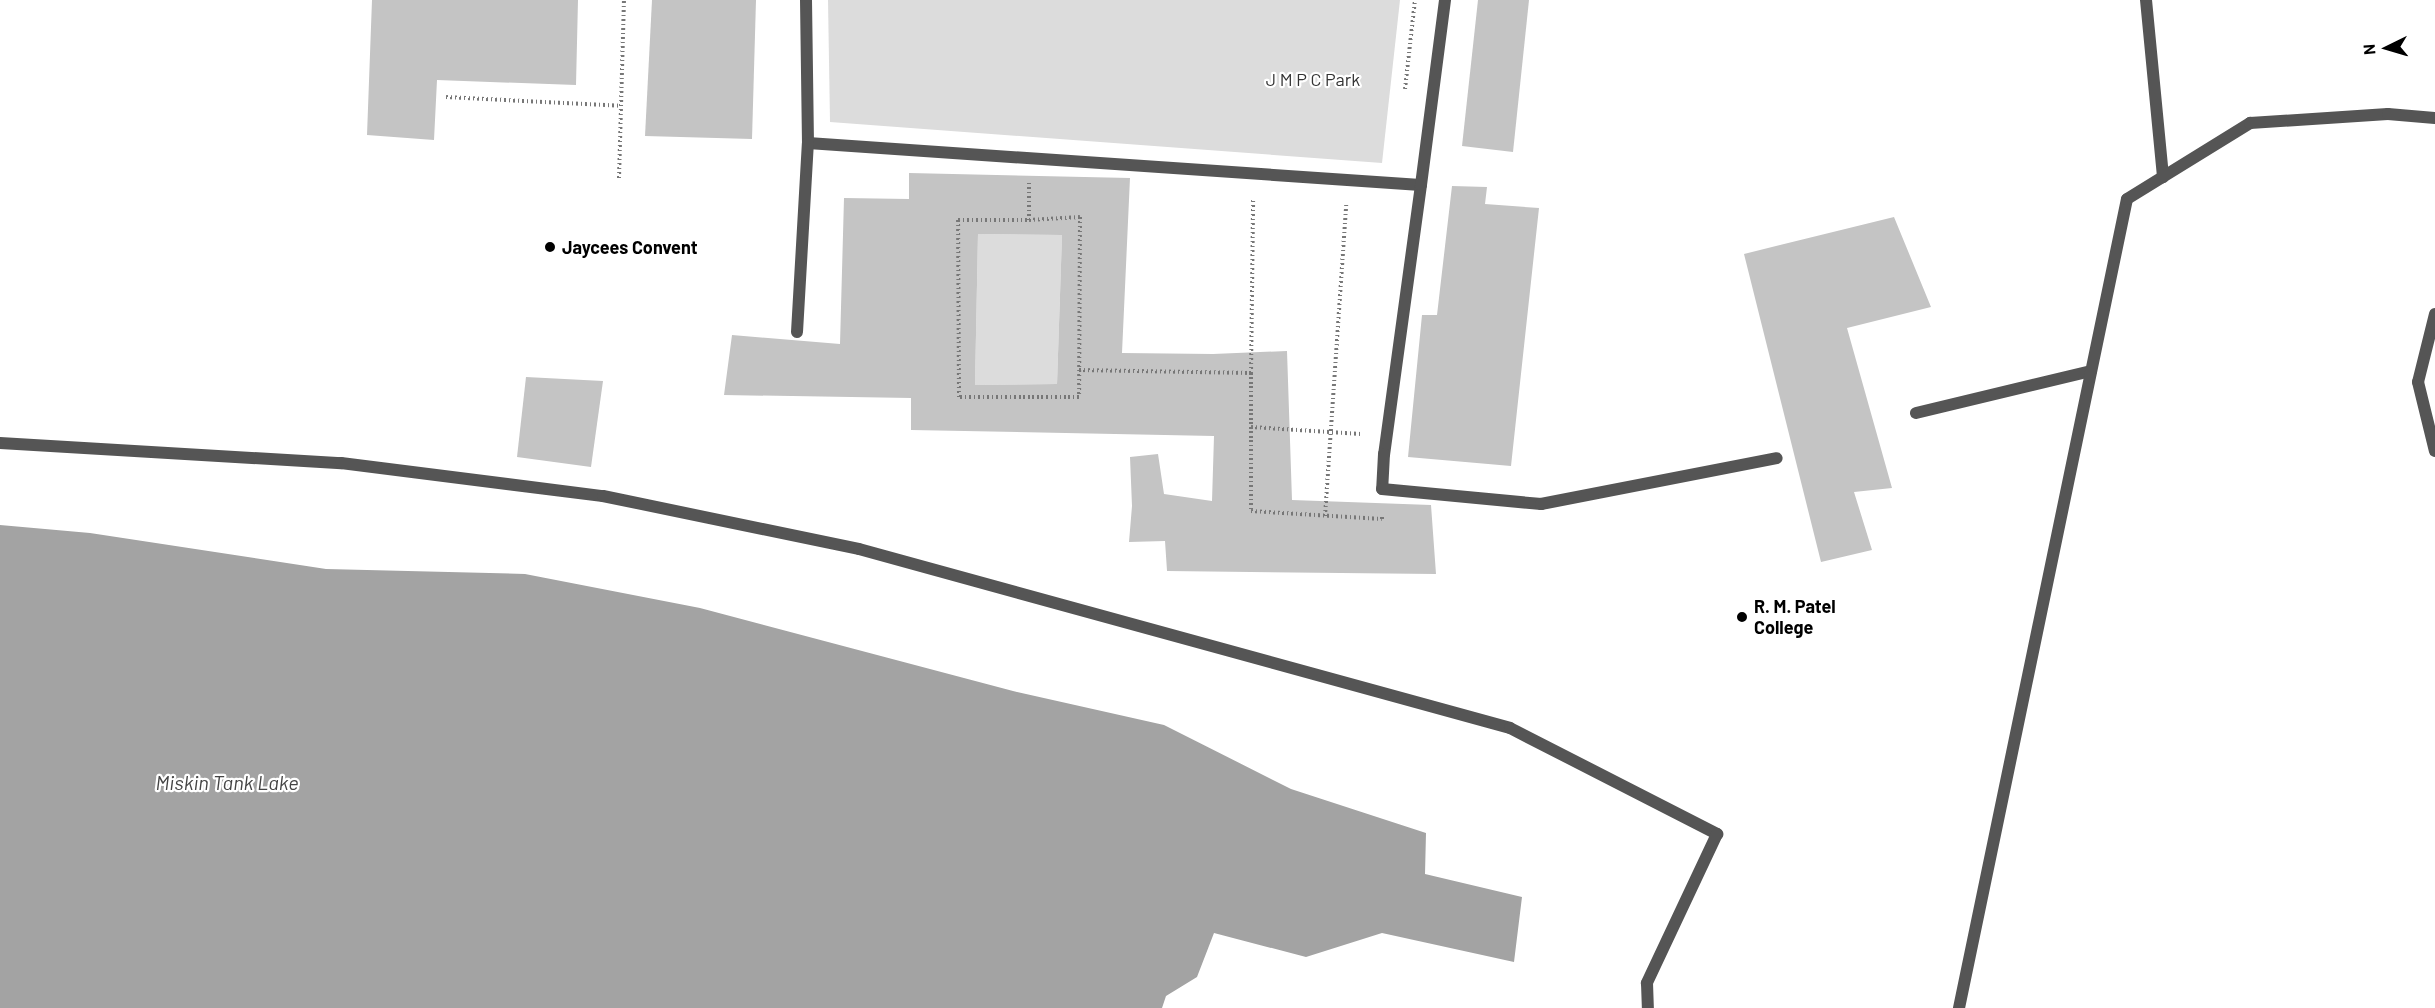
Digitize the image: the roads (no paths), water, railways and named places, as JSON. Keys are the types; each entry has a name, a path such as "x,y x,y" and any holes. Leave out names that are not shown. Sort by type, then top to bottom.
{"street":[{"path":"797,332 808,143 806,0"},
{"path":"1445,0 1387,436 1382,489 1540,504 1777,458"},
{"path":"2146,0 2163,177"},
{"path":"1959,1008 2127,199 2250,123 2388,114 2435,118"},
{"path":"808,143 1421,185"},
{"path":"2434,320 2418,382 2435,451"},
{"path":"1916,413 2091,371"},
{"path":"0,443 341,463 603,496 859,549 1510,728 1718,834 1647,983 1648,1008"}],"water":[{"name":"Miskin Tank Lake","path":"0,525 90,533 326,569 525,574 700,608 1013,691 1164,725 1291,789 1426,833 1425,874 1522,897 1514,962 1382,933 1306,957 1214,933 1197,977 1166,996 1162,1008 0,1008"}],"place":[{"name":"Jaycees Convent","path":"550,247"},
{"name":"R. M. Patel College","path":"1742,617"}],"park label":[{"name":"J M P C Park","path":"1313,79"}]}
